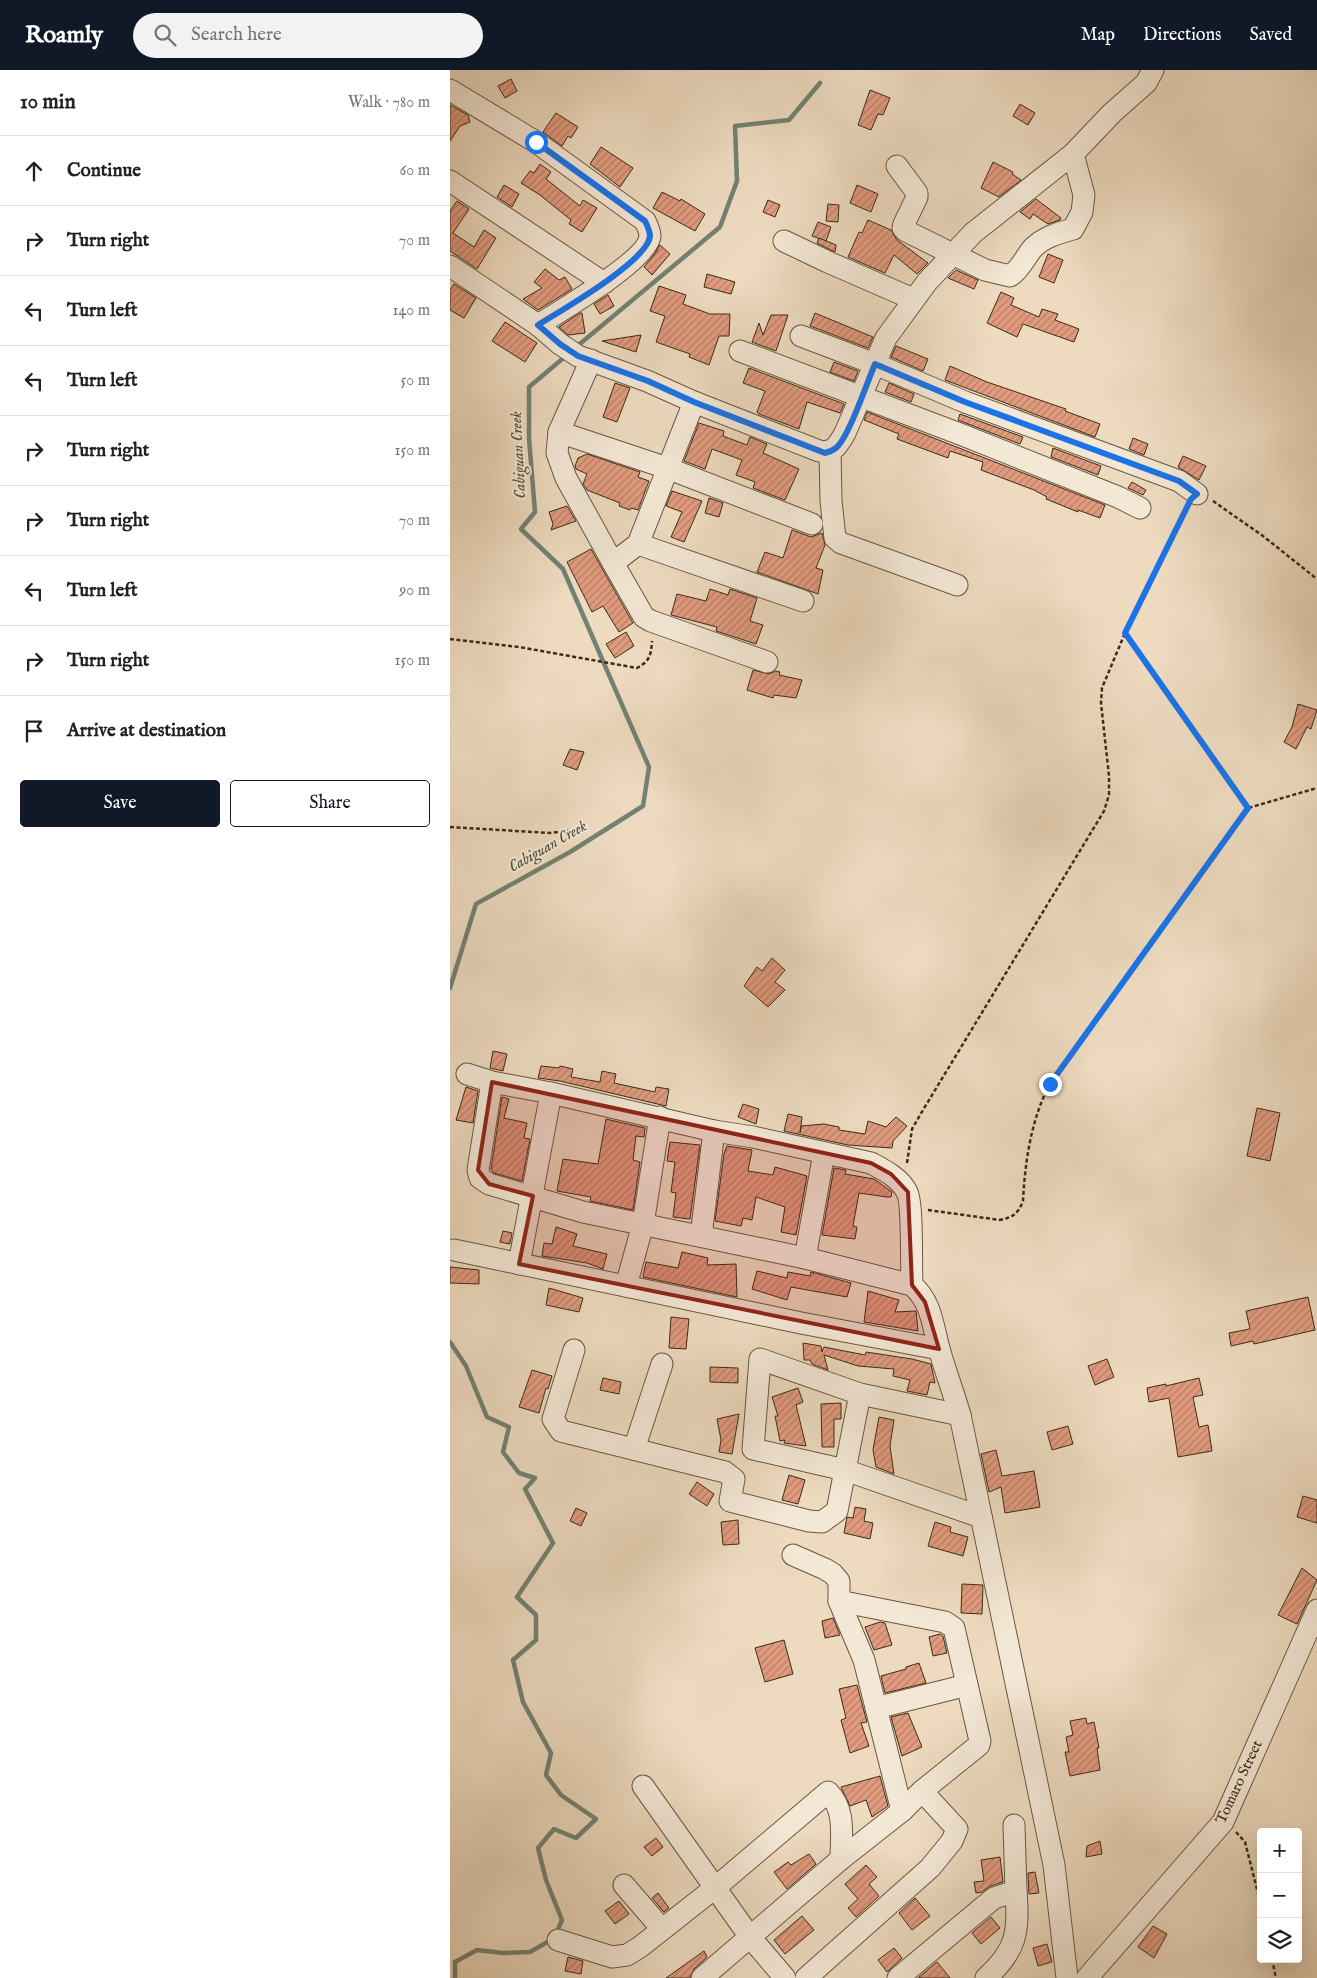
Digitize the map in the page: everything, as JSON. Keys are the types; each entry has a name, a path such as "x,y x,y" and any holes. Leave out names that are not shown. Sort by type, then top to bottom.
{"street":[{"path":"450,266 538,325 560,344 584,358 648,381 694,402 819,451 830,452 837,448 846,433 886,338 913,298 973,233 1073,154 1112,113 1146,83 1153,70"},
{"path":"450,90 536,142 645,221 650,237 644,247 616,275 538,325"},
{"path":"897,166 917,193 903,228 952,255 985,270 1010,276 1016,273 1033,248 1040,242 1052,235 1073,229 1082,212 1084,195 1073,154"},
{"path":"450,181 604,283"},
{"path":"784,241 913,298"},
{"path":"801,336 875,364 965,402 1179,481 1197,494"},
{"path":"740,351 960,434 1118,497 1140,508"},
{"path":"584,358 559,432 557,453 566,478 639,611 651,621 768,662"},
{"path":"613,563 638,544 694,402"},
{"path":"559,432 667,468 812,524"},
{"path":"830,452 831,501 835,538 841,543 957,585"},
{"path":"638,544 803,601"},
{"path":"466,1074 492,1082 660,1117 714,1131 753,1137 871,1163 892,1174 909,1200 912,1285"},
{"path":"492,1082 478,1170 482,1181 583,1212 805,1258 912,1285 919,1291 931,1317 960,1415 1054,1865 1067,1978"},
{"path":"519,1264 551,1093"},
{"path":"626,1286 643,1224 660,1117"},
{"path":"701,1236 714,1131"},
{"path":"805,1258 824,1153"},
{"path":"454,1250 801,1323 939,1349"},
{"path":"574,1350 553,1419 561,1431 725,1472 734,1479 730,1501 809,1521 822,1522 837,1511 860,1394"},
{"path":"960,1415 860,1394 760,1359 753,1449 844,1470 981,1516"},
{"path":"634,1449 662,1364"},
{"path":"793,1555 833,1574 839,1581 839,1601 864,1660 902,1811"},
{"path":"702,1978 841,1859 902,1811 922,1791 979,1746 980,1741 954,1628 950,1625 839,1601"},
{"name":"Tomaro Street","path":"1088,1978 1223,1822 1317,1610"},
{"path":"876,1708 967,1685"},
{"path":"643,1786 750,1937 785,1978"},
{"path":"806,1978 930,1868 952,1841 957,1829 922,1791"},
{"path":"558,1940 612,1957 627,1955 640,1947 716,1887 828,1792 835,1799 841,1815 841,1859"},
{"path":"986,1978 1002,1963 1015,1939 1017,1923 1014,1825"},
{"path":"624,1886 662,1929"},
{"path":"898,1978 994,1898 1016,1891"}],"path":[{"path":"1317,579 1263,536 1204,495 1197,494 1191,499 1125,633 1102,688 1101,703 1109,776 1108,795 1104,811 912,1129 907,1157 909,1200 1000,1220 1011,1218 1019,1212 1023,1202 1035,1118 1040,1102 1050,1084 1248,808 1317,788"},
{"path":"450,639 519,647 637,668 646,663 651,656 653,636 651,621"},
{"path":"1125,633 1248,808"},
{"path":"450,827 550,833 576,830"},
{"path":"1223,1822 1245,1842 1257,1889"},
{"path":"1273,1963 1276,1978"}],"highlighted area":[{"path":"492,1082 871,1163 891,1174 908,1192 912,1285 925,1302 939,1349 519,1264 533,1196 489,1184 478,1170"}],"building":[{"path":"511,79 517,91 505,98 498,86"},
{"path":"870,90 890,98 883,115 878,114 871,130 858,125"},
{"path":"1020,104 1035,113 1028,125 1013,116"},
{"path":"450,105 468,115 470,122 460,126 450,141"},
{"path":"556,113 578,127 571,138 568,136 562,146 543,132"},
{"path":"601,147 633,168 620,187 590,164"},
{"path":"993,162 1013,172 1012,174 1021,180 999,197 981,188"},
{"path":"540,164 551,172 546,179 580,206 583,200 597,208 582,232 569,224 571,220 540,195 521,183 530,171 534,173"},
{"path":"504,185 519,194 512,207 497,197"},
{"path":"857,185 878,194 871,212 850,203"},
{"path":"662,192 680,201 681,199 705,214 695,231 653,208"},
{"path":"1036,199 1061,218 1060,220 1048,224 1033,214 1030,219 1020,212"},
{"path":"768,200 780,205 775,217 763,212"},
{"path":"457,201 469,209 453,233 474,247 484,230 496,238 477,269 450,251 450,211"},
{"path":"828,204 839,205 838,222 826,221"},
{"path":"868,220 891,230 897,240 928,263 917,274 894,255 885,273 848,257 859,232 862,233"},
{"path":"818,222 831,227 826,241 812,236"},
{"path":"819,238 836,245 835,252 817,243"},
{"path":"660,245 670,254 652,275 644,267"},
{"path":"1048,254 1063,260 1054,283 1039,277"},
{"path":"545,269 559,280 565,277 572,289 538,310 523,299 542,288 534,282"},
{"path":"956,270 978,280 974,289 948,278"},
{"path":"707,274 735,282 731,294 704,287"},
{"path":"454,284 476,298 464,318 450,310 450,290"},
{"path":"659,286 686,295 683,304 710,314 730,314 729,336 719,336 709,365 689,357 690,354 656,342 665,316 650,311"},
{"path":"1001,292 1014,298 1011,305 1039,317 1042,309 1058,314 1055,320 1079,329 1074,342 1023,324 1017,337 987,323"},
{"path":"608,295 614,306 600,314 594,304"},
{"path":"582,313 585,333 568,335 559,327"},
{"path":"815,313 873,337 868,348 810,326"},
{"path":"771,315 788,315 776,351 752,342 759,323 763,335"},
{"path":"505,322 537,343 525,362 492,341"},
{"path":"641,335 636,352 602,341"},
{"path":"896,346 928,359 923,371 891,357"},
{"path":"834,362 858,371 854,381 830,372"},
{"path":"950,366 987,382 1066,409 1065,411 1100,424 1095,437 945,380"},
{"path":"749,368 844,404 840,413 807,402 799,429 759,414 757,412 765,391 743,383"},
{"path":"615,383 630,388 617,422 603,417"},
{"path":"889,383 914,394 911,402 885,392"},
{"path":"867,412 1105,505 1100,518 1078,510 1078,512 1046,499 1047,497 1034,490 981,470 983,462 950,451 948,458 897,439 899,434 864,420"},
{"path":"960,414 1023,437 1020,444 958,420"},
{"path":"699,423 724,431 723,436 747,445 750,437 767,444 763,453 799,469 785,500 753,488 755,482 736,475 742,460 712,449 705,469 684,461"},
{"path":"1133,438 1148,444 1144,455 1129,449"},
{"path":"1053,448 1101,466 1098,475 1051,457"},
{"path":"587,454 640,472 638,477 649,481 638,510 631,508 630,510 619,506 620,503 587,490 583,484 587,474 576,469 575,466 578,458"},
{"path":"1183,456 1206,466 1199,480 1178,467"},
{"path":"1132,482 1146,490 1143,495 1128,488"},
{"path":"672,491 702,501 684,542 671,537 682,512 666,506"},
{"path":"709,498 723,503 719,517 705,513"},
{"path":"567,506 576,521 551,530 553,524 549,512"},
{"path":"792,530 811,537 822,533 825,545 816,568 823,570 818,594 757,572 765,552 783,558"},
{"path":"591,549 633,623 619,632 603,606 592,612 567,562"},
{"path":"710,589 728,595 730,589 757,598 750,621 763,625 756,644 716,631 717,627 671,615 677,594 706,601"},
{"path":"626,632 634,646 615,658 606,644"},
{"path":"753,670 769,674 776,671 780,672 779,675 802,680 796,698 774,695 773,698 747,690"},
{"path":"1298,704 1317,710 1311,729 1307,727 1296,749 1284,742 1292,727"},
{"path":"570,749 584,752 577,770 563,765"},
{"path":"772,958 785,970 775,982 785,990 768,1007 744,986 757,967 762,971"},
{"path":"493,1051 507,1054 503,1071 490,1068"},
{"path":"541,1066 559,1068 560,1066 573,1069 571,1077 600,1082 602,1071 616,1074 614,1083 655,1092 656,1087 669,1089 666,1106 560,1081 538,1078"},
{"path":"466,1087 478,1091 473,1123 456,1120"},
{"path":"502,1097 509,1099 504,1118 527,1123 524,1138 530,1139 522,1181 494,1173 491,1169"},
{"path":"743,1104 759,1109 756,1124 738,1117"},
{"path":"1257,1108 1280,1113 1270,1161 1247,1156"},
{"path":"788,1114 802,1117 800,1133 801,1126 824,1124 839,1127 839,1130 865,1134 868,1121 886,1127 896,1117 907,1126 893,1141 892,1148 848,1145 784,1131"},
{"path":"606,1119 645,1128 644,1137 636,1136 633,1160 640,1162 633,1210 590,1201 591,1197 557,1191 563,1159 598,1164"},
{"path":"670,1142 700,1145 690,1219 673,1217 676,1193 671,1192 675,1162 667,1161"},
{"path":"727,1146 752,1150 748,1171 773,1175 775,1167 807,1176 796,1235 781,1232 785,1207 756,1197 752,1220 743,1218 741,1226 715,1221 724,1154"},
{"path":"834,1168 846,1170 845,1174 874,1179 892,1192 891,1197 859,1193 853,1226 857,1227 855,1239 822,1235"},
{"path":"556,1227 577,1234 573,1246 607,1254 603,1269 587,1263 542,1256 544,1243 552,1244"},
{"path":"503,1231 512,1233 510,1244 500,1242"},
{"path":"682,1252 708,1258 707,1265 736,1264 737,1297 643,1277 646,1262 678,1268"},
{"path":"450,1267 479,1270 479,1284 450,1283"},
{"path":"757,1271 787,1278 788,1272 810,1276 811,1272 851,1283 847,1297 791,1287 787,1300 752,1289"},
{"path":"549,1288 583,1298 579,1312 546,1305"},
{"path":"868,1291 899,1300 895,1312 916,1311 918,1331 864,1322"},
{"path":"1308,1297 1315,1330 1254,1344 1253,1341 1231,1346 1229,1333 1250,1329 1246,1311"},
{"path":"671,1317 689,1319 686,1349 669,1348"},
{"path":"803,1343 821,1346 822,1352 824,1347 865,1355 866,1352 912,1359 931,1364 935,1383 930,1382 927,1395 907,1391 910,1380 893,1376 894,1369 858,1366 824,1355 828,1370 812,1364 810,1360 804,1360"},
{"path":"1107,1359 1114,1377 1095,1385 1088,1366"},
{"path":"710,1367 738,1368 738,1383 710,1382"},
{"path":"532,1370 552,1376 548,1389 546,1388 539,1413 519,1407"},
{"path":"603,1378 621,1382 619,1394 600,1390"},
{"path":"1199,1378 1203,1395 1193,1397 1199,1427 1208,1425 1212,1451 1178,1457 1169,1398 1149,1402 1147,1388 1166,1384 1166,1386"},
{"path":"798,1388 803,1402 796,1405 806,1446 784,1443 785,1440 780,1441 775,1416 778,1416 772,1397"},
{"path":"841,1403 841,1419 834,1419 834,1447 822,1447 821,1404"},
{"path":"739,1414 732,1454 719,1452 721,1440 717,1419"},
{"path":"879,1417 894,1420 890,1446 894,1474 876,1467 873,1450"},
{"path":"1068,1426 1073,1444 1052,1450 1047,1432"},
{"path":"996,1450 1002,1476 1034,1471 1040,1507 1005,1513 1001,1487 989,1492 981,1454"},
{"path":"789,1475 805,1480 798,1504 782,1500"},
{"path":"697,1482 714,1494 707,1506 689,1494"},
{"path":"1303,1496 1317,1500 1317,1523 1297,1517"},
{"path":"855,1507 866,1509 864,1521 873,1523 870,1539 844,1533 847,1517 853,1518"},
{"path":"576,1508 587,1513 581,1526 570,1521"},
{"path":"738,1520 739,1544 723,1545 721,1522"},
{"path":"935,1522 951,1527 950,1532 968,1537 963,1556 928,1546"},
{"path":"1302,1568 1317,1580 1297,1624 1278,1615"},
{"path":"962,1584 983,1585 982,1614 961,1613"},
{"path":"833,1618 840,1635 825,1638 822,1621"},
{"path":"880,1622 885,1623 892,1645 874,1650 865,1627"},
{"path":"940,1634 943,1636 947,1653 933,1656 929,1637"},
{"path":"784,1640 793,1674 765,1682 755,1648"},
{"path":"919,1663 926,1683 885,1693 881,1676"},
{"path":"857,1685 867,1722 861,1723 869,1746 850,1753 841,1720 846,1718 839,1689"},
{"path":"908,1713 922,1747 902,1756 891,1717"},
{"path":"1086,1718 1087,1724 1094,1722 1099,1748 1097,1748 1100,1770 1070,1776 1065,1752 1069,1752 1066,1737 1073,1735 1070,1721"},
{"path":"880,1776 888,1806 872,1817 866,1800 850,1806 841,1787"},
{"path":"656,1838 663,1847 652,1856 644,1847"},
{"path":"1100,1841 1102,1854 1086,1857 1087,1846"},
{"path":"809,1854 816,1864 787,1889 774,1872 788,1862 791,1865"},
{"path":"1000,1857 1003,1882 976,1893 974,1882 984,1881 981,1860"},
{"path":"866,1865 877,1877 869,1884 879,1896 856,1917 848,1908 858,1899 845,1884"},
{"path":"1035,1872 1039,1893 1029,1894 1028,1873"},
{"path":"658,1893 669,1908 664,1912 652,1898"},
{"path":"915,1898 930,1916 912,1930 899,1913"},
{"path":"619,1901 629,1914 615,1924 605,1911"},
{"path":"802,1916 814,1930 785,1954 774,1940"},
{"path":"991,1917 1000,1928 981,1944 972,1933"},
{"path":"1153,1926 1167,1934 1154,1958 1138,1947"},
{"path":"1047,1944 1052,1962 1038,1966 1033,1948"},
{"path":"894,1948 902,1958 887,1972 878,1960"},
{"path":"704,1951 707,1957 694,1969 690,1978 666,1978"},
{"path":"568,1957 583,1961 581,1974 565,1971"},
{"path":"937,1962 950,1978 918,1978"}],"waterway":[{"name":"Cabiguan Creek","path":"575,348 720,227 737,181 735,126 789,120 820,83"},
{"name":"Cabiguan Creek","path":"450,988 476,904 570,852 643,806 649,767 563,569 521,529 535,512 529,438 529,387 567,355"},
{"name":"Cabiguan Creek","path":"450,1342 466,1366 487,1417 509,1427 503,1452 519,1473 535,1478 525,1489 553,1543 517,1597 536,1615 536,1640 513,1660 523,1702 551,1753 546,1775 561,1795 596,1819 576,1838 554,1829 538,1848 546,1880 562,1920 556,1934"},
{"name":"Cabiguan Creek","path":"455,1978 455,1962 477,1950 503,1953 530,1952 551,1940"}],"route":[{"path":"536,142 645,221 649,230 650,237 644,247 616,275 538,325 560,344 578,356 648,381 694,402 825,453 837,448 846,433 875,364 965,402 1179,481 1197,494 1191,499 1125,633 1248,808 1050,1084"}]}
